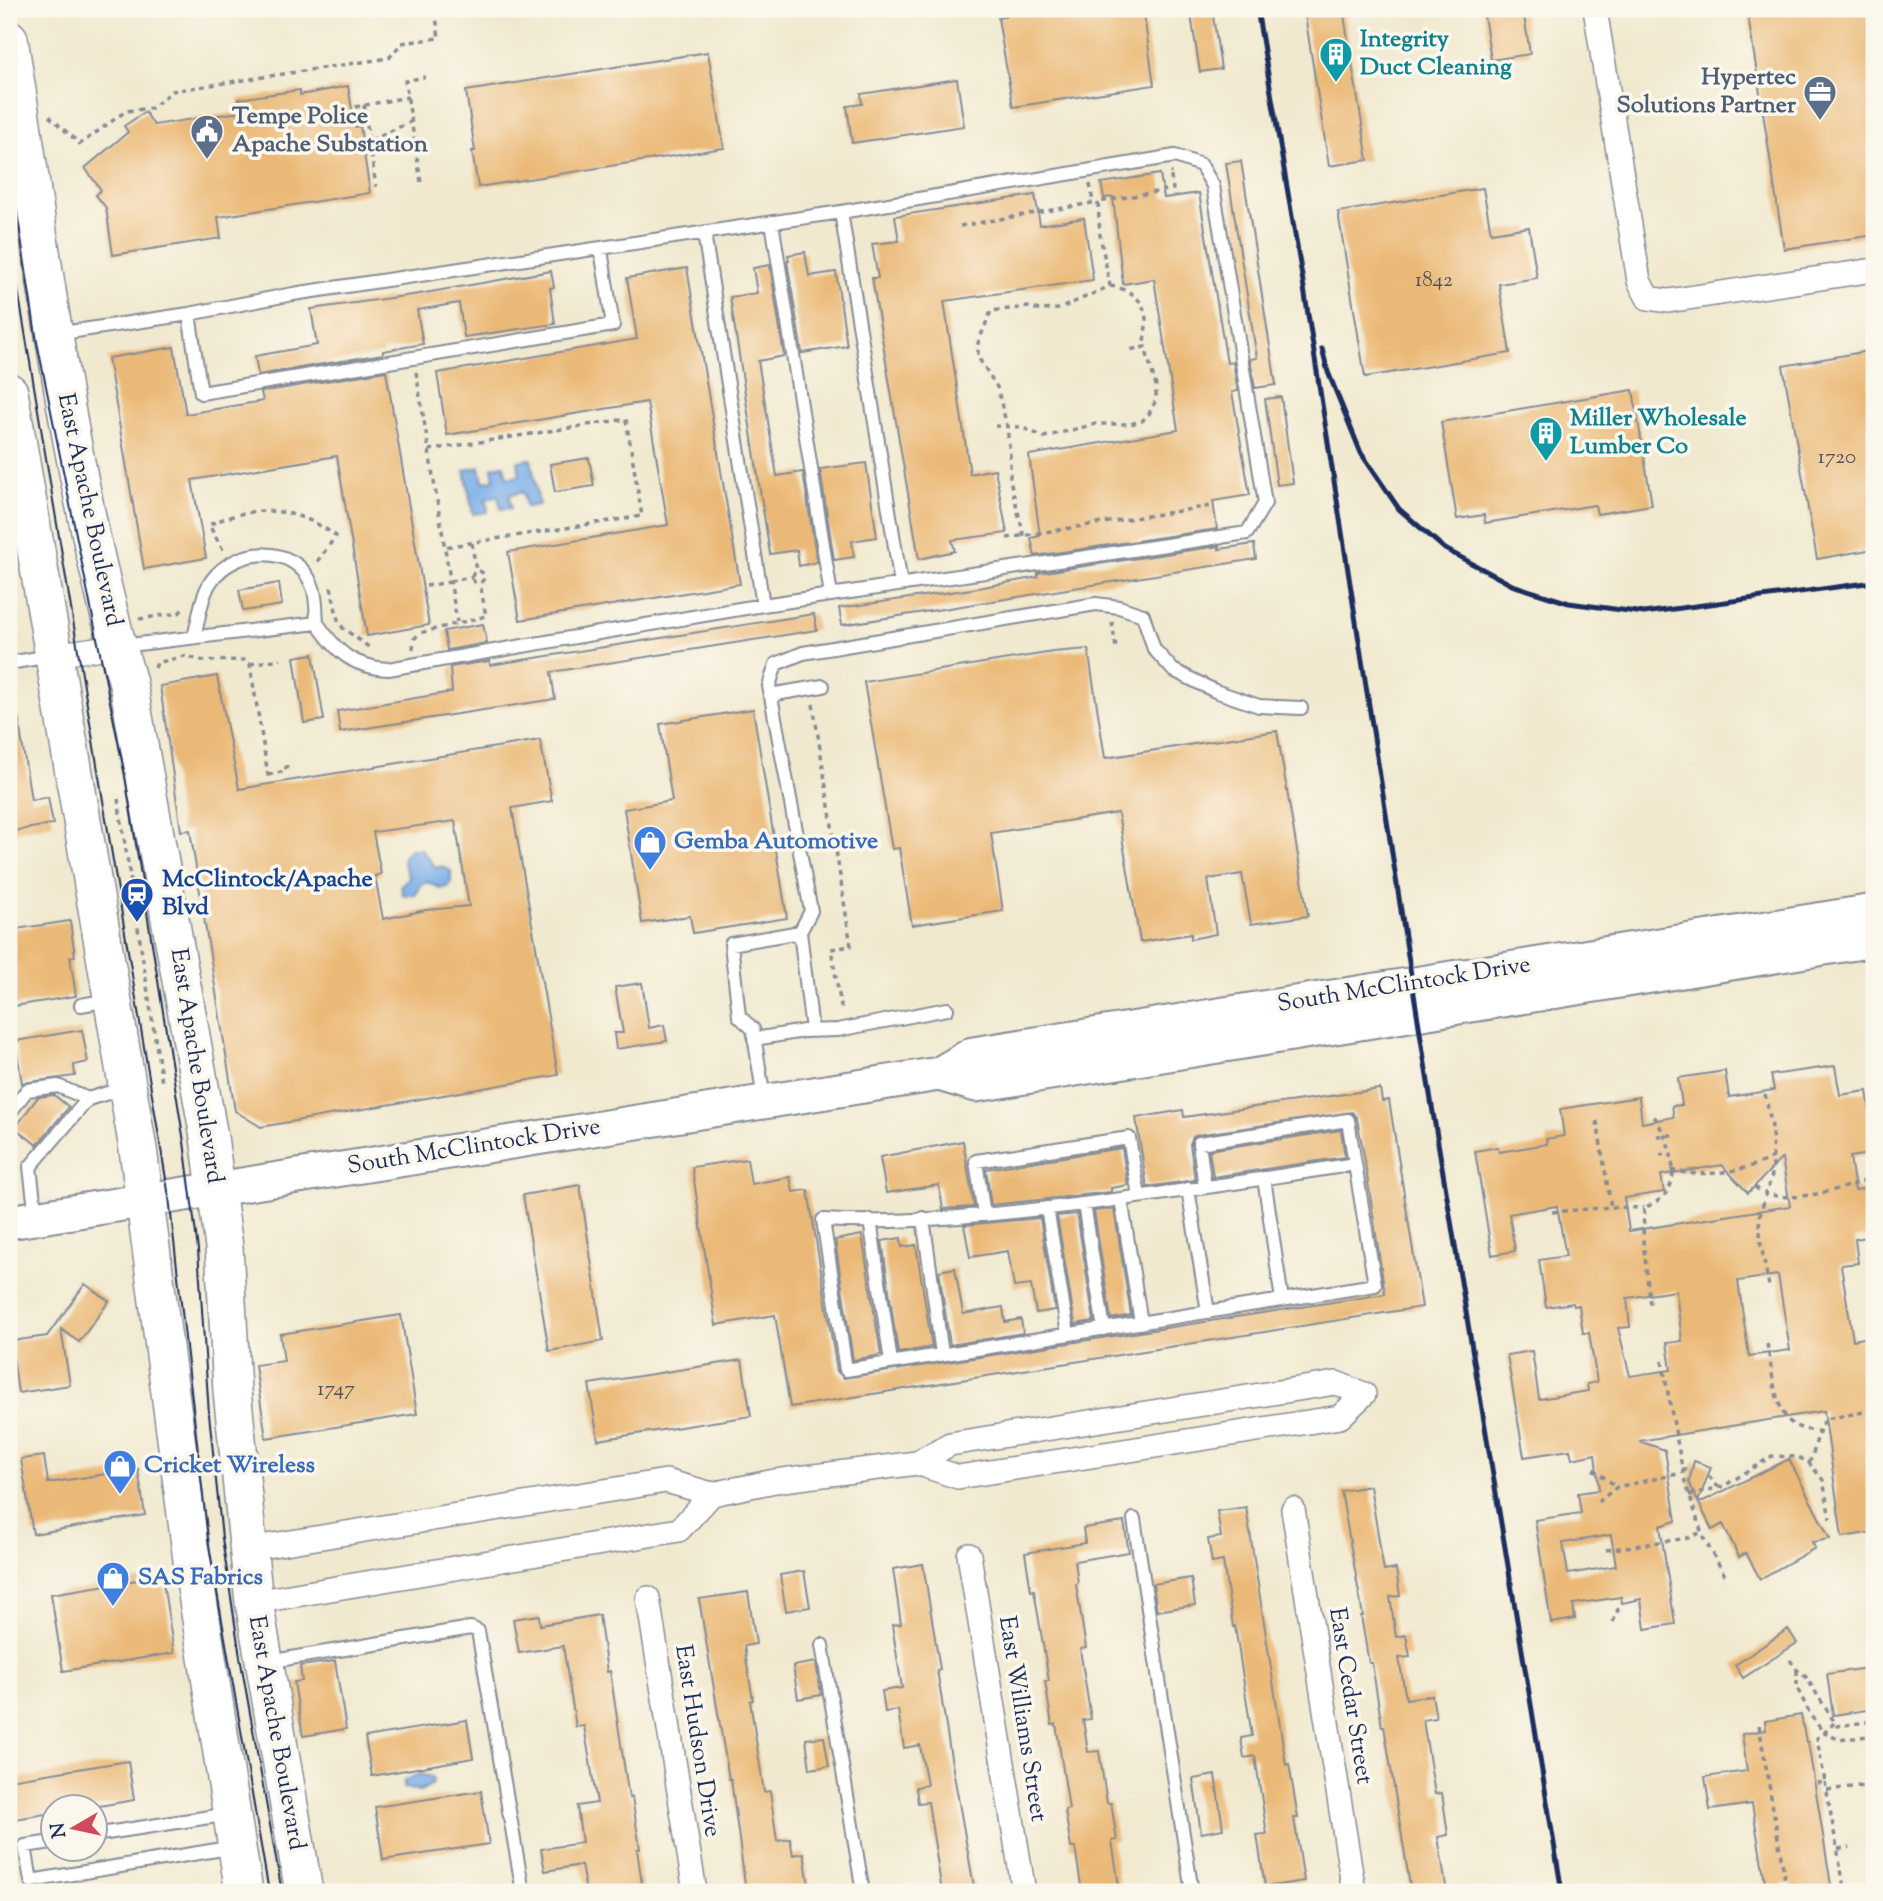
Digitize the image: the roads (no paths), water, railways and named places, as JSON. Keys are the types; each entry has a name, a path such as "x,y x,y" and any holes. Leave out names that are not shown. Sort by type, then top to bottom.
{"main road":[{"name":"East Apache Boulevard","path":"9,39 54,334 81,489 128,683 217,1189 224,1247 232,1391 254,1602 304,1892"},
{"path":"11,415 53,655 97,1002 145,1085 146,1200 194,1575 244,1892"},
{"name":"South McClintock Drive","path":"22,1220 939,1074 973,1054 1874,911"},
{"name":"South McClintock Drive","path":"939,1074 975,1085 1874,940"}],"street":[{"path":"1595,9 1639,281 1648,298 1668,301 1874,270"},
{"path":"53,655 117,646"},
{"path":"248,1549 666,1481 712,1494 775,1481 917,1463 950,1444 1336,1382 1364,1394 1340,1417 958,1477 917,1463"},
{"path":"254,1602 679,1530 712,1494"},
{"name":"East Cedar Street","path":"1293,1508 1354,1892"},
{"name":"East Williams Street","path":"969,1555 1024,1892"},
{"name":"East Hudson Drive","path":"648,1598 695,1892"}],"lane":[{"path":"54,334 189,314 293,294 841,212 1175,156 1200,165 1213,186 1265,503 1247,533 763,605 388,669 369,668 347,658 330,642 317,623 313,586 304,570 288,558 269,554 251,555 231,562 212,580 202,603 194,637"},
{"path":"841,212 901,584"},
{"path":"772,222 831,595"},
{"path":"704,233 763,605"},
{"path":"189,314 201,393 612,325 601,250"},
{"path":"812,1030 800,932 811,911 770,695 769,687 776,664 803,653 1096,604 1119,607 1143,615 1154,649 1173,670 1215,691 1259,706 1301,708"},
{"path":"117,646 317,623"},
{"path":"9,663 53,655"},
{"path":"770,695 816,687"},
{"path":"764,1101 752,1029 739,1016 731,944 800,932"},
{"path":"754,1039 845,1028 947,1009"},
{"path":"22,1220 30,1167 88,1099 145,1085"},
{"path":"9,1114 27,1090 58,1086 88,1099"},
{"path":"1205,1186 1199,1143 1348,1120 1375,1285 846,1370 823,1220 984,1215 1121,1199 1355,1164"},
{"path":"984,1215 976,1161 1129,1138 1139,1196"},
{"path":"1264,1178 1282,1300"},
{"path":"1188,1189 1208,1312"},
{"path":"1121,1199 1141,1323"},
{"path":"1084,1204 1104,1329"},
{"path":"1047,1208 1068,1334"},
{"path":"923,1218 942,1354"},
{"path":"870,1220 891,1362"},
{"path":"1133,1519 1192,1892"},
{"path":"264,1662 471,1628 478,1631 523,1892"},
{"path":"822,1645 863,1892"},
{"path":"108,1835 235,1830"},
{"path":"108,1862 235,1830"},
{"path":"38,1844 25,1846 31,1881 107,1862"}],"water":[{"path":"531,459 539,505 526,507 523,492 509,495 511,508 501,509 498,496 486,499 488,512 473,514 465,470 480,467 483,482 494,480 492,467 504,465 507,478 520,476 518,461"},
{"path":"411,849 421,849 436,868 442,866 451,871 448,887 440,888 428,882 422,884 415,895 403,895 401,885 409,878 403,863 404,856"},
{"path":"419,1774 432,1777 433,1784 420,1791 404,1788 404,1781"}],"tram line":[{"path":"9,160 37,342 125,776 184,1142 198,1250 209,1414 222,1538 240,1657 282,1892"},
{"path":"9,236 169,1197 208,1540 269,1892"}],"railway":[{"path":"1257,9 1303,282 1424,1058 1562,1892"},
{"path":"1322,349 1328,372 1361,453 1399,509 1445,549 1512,585 1569,603 1644,613 1874,582"}],"place":[{"name":"Integrity Duct Cleaning","path":"1336,84"},
{"name":"Hypertec Solutions Partner","path":"1820,122"},
{"name":"Tempe Police Apache Substation","path":"207,161"},
{"name":"Miller Wholesale Lumber Co","path":"1546,463"},
{"name":"Gemba Automotive","path":"650,872"},
{"name":"McClintock/Apache Blvd","path":"137,924"},
{"name":"Cricket Wireless","path":"120,1496"},
{"name":"SAS Fabrics","path":"113,1608"}]}
